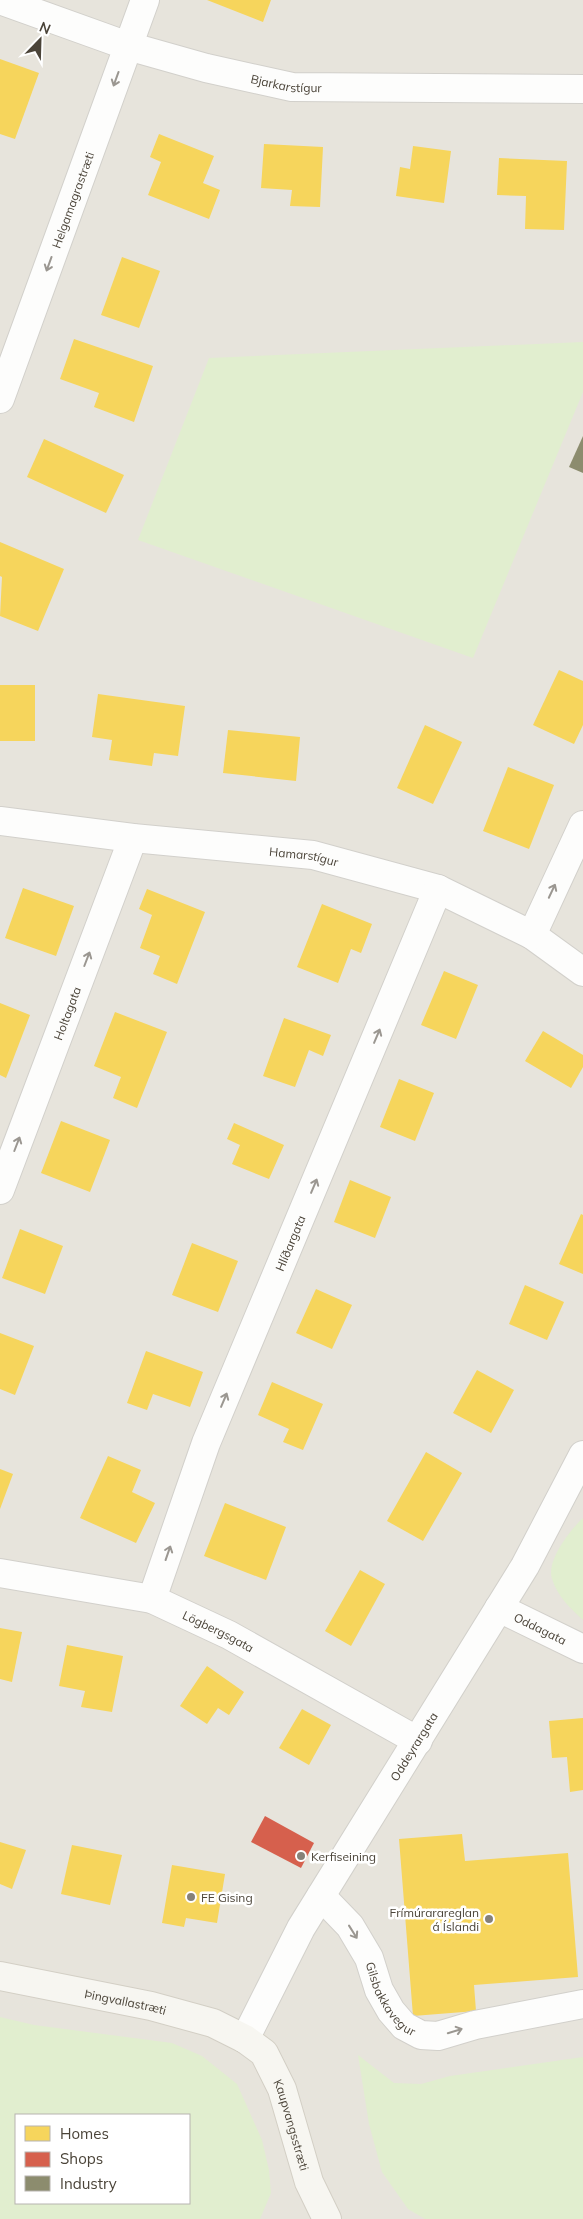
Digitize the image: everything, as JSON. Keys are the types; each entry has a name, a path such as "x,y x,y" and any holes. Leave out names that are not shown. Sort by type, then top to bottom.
{"main road":[{"name":"Þingvallastræti","path":"0,1976 151,2006 213,2023 245,2040"},
{"name":"Kaupvangsstræti","path":"245,2040 264,2053 282,2089 309,2182 327,2219"}],"street":[{"name":"Bjarkarstígur","path":"0,0 128,46 206,68 292,87 583,89"},
{"name":"Helgamagrastræti","path":"0,399 145,0"},
{"name":"Hamarstígur","path":"0,821 133,838 313,855 438,889 532,935 583,972"},
{"path":"532,935 583,825"},
{"name":"Holtagata","path":"0,1190 133,838"},
{"name":"Hlíðargata","path":"152,1599 206,1444 438,889"},
{"name":"Oddeyrargata","path":"245,2040 302,1928 525,1566 583,1455"},
{"name":"Lögbergsgata","path":"0,1573 152,1599 230,1635 418,1741"},
{"name":"Oddagata","path":"499,1608 583,1650"},
{"name":"Gilsbakkavegur","path":"321,1896 350,1926 369,1958 379,1990 391,2012 404,2026 421,2035 438,2036 475,2026 583,2004"}],"shaded area":[{"path":"0,0 583,0 583,2219 0,2219"}],"green space":[{"path":"583,342 583,392 473,658 138,540 209,358"},
{"path":"583,1518 583,1620 561,1597 552,1579 551,1572 552,1564 560,1546"},
{"path":"0,2017 34,2025 172,2043 202,2056 237,2084 262,2140 269,2170 271,2193 260,2219 0,2219"},
{"path":"358,2055 394,2083 421,2084 450,2076 583,2057 583,2219 425,2219 408,2209 382,2172 369,2124"}],"building: Homes":[{"path":"207,0 271,0 263,22"},
{"path":"0,59 39,73 15,139 0,134"},
{"path":"159,134 214,156 203,183 220,190 209,219 148,195 161,162 150,157"},
{"path":"264,144 323,147 320,207 290,206 292,190 261,188"},
{"path":"413,146 451,151 444,203 396,196 400,167 410,169"},
{"path":"499,158 567,161 564,230 525,229 526,196 497,195"},
{"path":"122,257 160,271 139,328 101,315"},
{"path":"74,339 153,366 134,422 94,407 99,393 60,379"},
{"path":"44,439 124,475 106,513 27,477"},
{"path":"0,542 64,569 38,631 0,616 2,577 0,576"},
{"path":"559,670 583,681 583,725 574,744 533,725"},
{"path":"0,685 35,685 35,741 0,741"},
{"path":"98,694 185,706 178,756 154,753 152,766 109,760 112,740 92,737"},
{"path":"425,725 462,742 433,804 397,788"},
{"path":"228,730 300,737 296,781 223,773"},
{"path":"508,767 554,785 529,849 483,831"},
{"path":"23,888 74,906 56,956 5,938"},
{"path":"147,889 205,912 177,984 153,974 160,956 140,948 152,915 139,909"},
{"path":"322,904 372,924 361,953 351,949 338,983 297,967"},
{"path":"444,971 478,985 456,1039 421,1025"},
{"path":"0,1003 30,1015 6,1078 0,1075"},
{"path":"115,1012 167,1032 137,1108 113,1098 121,1077 94,1066"},
{"path":"284,1018 331,1035 323,1056 309,1050 295,1087 263,1076"},
{"path":"543,1031 583,1055 583,1067 571,1088 525,1061"},
{"path":"399,1079 434,1093 415,1141 380,1127"},
{"path":"61,1121 110,1140 90,1192 41,1173"},
{"path":"234,1123 284,1145 269,1179 232,1164 240,1145 227,1139"},
{"path":"350,1180 391,1197 375,1238 334,1222"},
{"path":"581,1214 583,1215 583,1274 559,1264"},
{"path":"20,1229 63,1246 45,1294 2,1278"},
{"path":"192,1243 238,1261 218,1312 172,1295"},
{"path":"525,1285 564,1302 547,1340 509,1324"},
{"path":"316,1289 352,1305 332,1349 296,1333"},
{"path":"0,1333 34,1346 15,1395 0,1389"},
{"path":"146,1351 203,1372 190,1407 153,1394 147,1410 127,1403"},
{"path":"477,1370 514,1390 491,1433 453,1413"},
{"path":"272,1382 323,1404 303,1450 283,1442 289,1429 258,1415"},
{"path":"426,1452 462,1473 423,1541 387,1521"},
{"path":"108,1456 141,1470 132,1492 155,1503 136,1543 80,1518"},
{"path":"0,1469 13,1474 0,1509"},
{"path":"225,1503 286,1527 266,1580 204,1556"},
{"path":"360,1570 385,1584 351,1646 325,1631"},
{"path":"0,1628 22,1632 12,1682 0,1679"},
{"path":"67,1645 123,1656 112,1712 81,1707 85,1691 59,1686"},
{"path":"207,1666 244,1692 229,1715 218,1708 207,1724 180,1706"},
{"path":"302,1709 331,1725 309,1765 279,1748"},
{"path":"583,1718 583,1790 570,1792 567,1757 552,1758 549,1721"},
{"name":"Frímúrarareglan á Íslandi","path":"462,1834 465,1861 568,1853 578,1977 474,1985 476,2011 413,2016 399,1839"},
{"path":"0,1842 26,1850 12,1889 0,1884"},
{"path":"72,1845 122,1855 110,1905 61,1894"},
{"path":"172,1865 225,1874 217,1923 186,1918 184,1927 162,1923"}],"building: Shops":[{"path":"265,1816 314,1843 301,1868 251,1842"}],"building: Industry":[{"path":"583,436 583,473 569,467"}],"place":[{"name":"Kerfiseining","path":"301,1856"},
{"name":"FE Gising","path":"191,1897"},
{"name":"Frímúrarareglan á Íslandi","path":"489,1919"}]}
